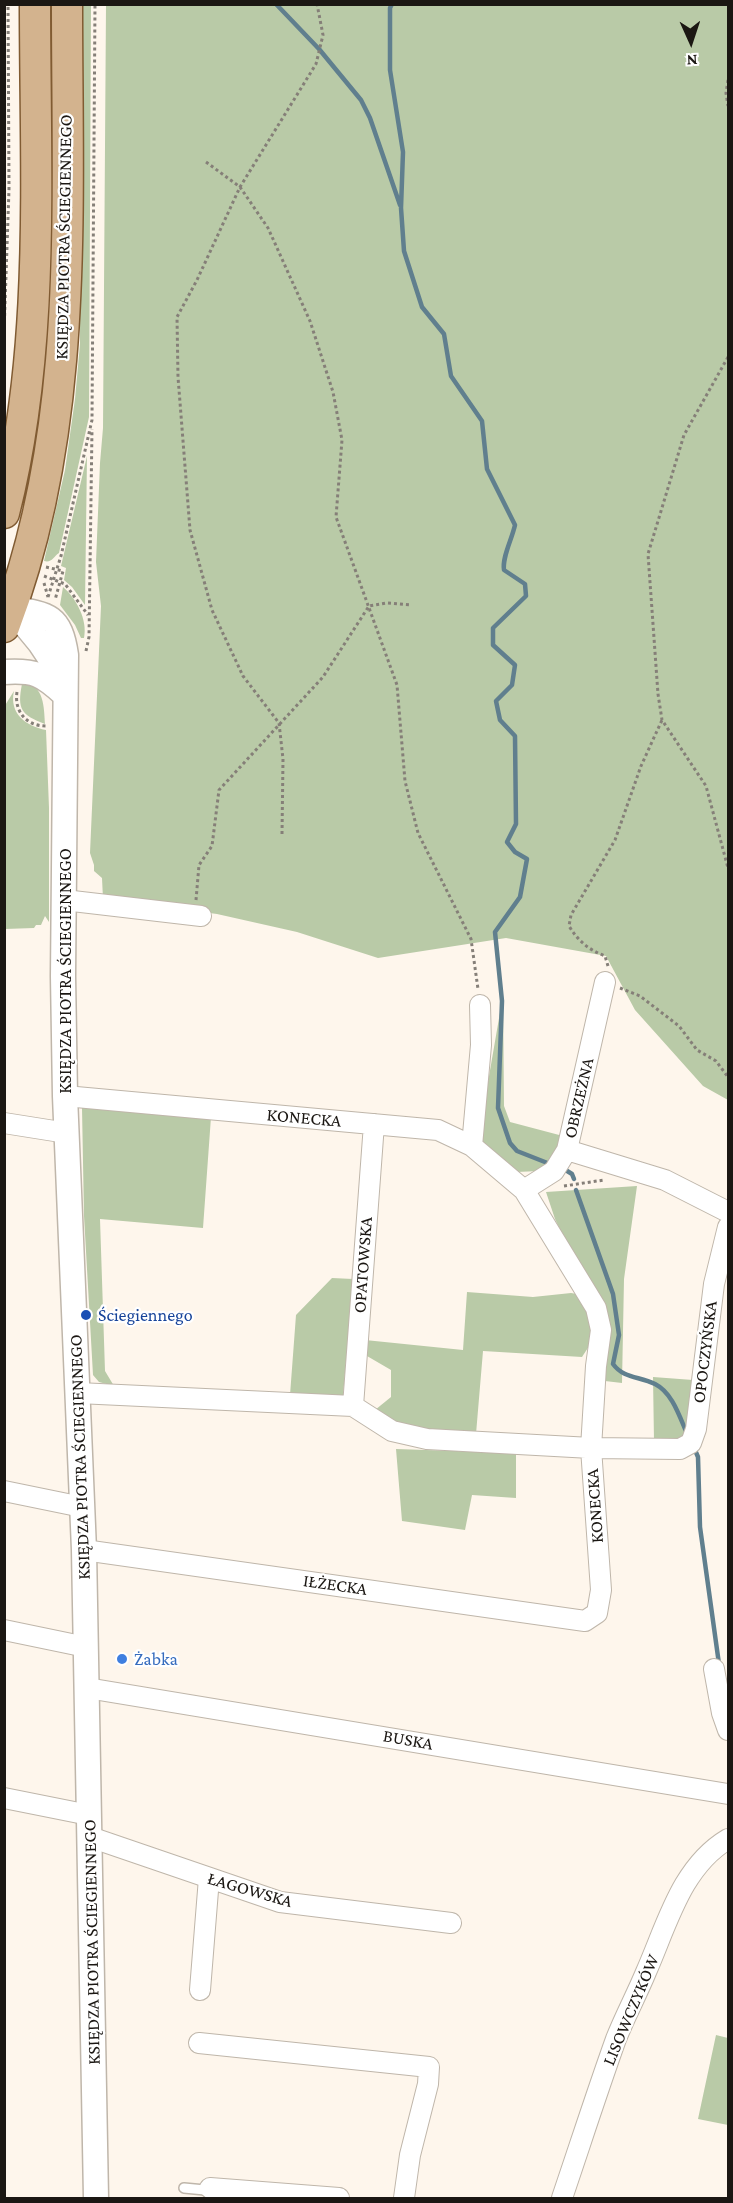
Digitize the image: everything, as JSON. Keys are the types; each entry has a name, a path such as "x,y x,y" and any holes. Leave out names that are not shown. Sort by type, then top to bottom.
{"main road":[{"name":"KSIĘDZA PIOTRA ŚCIEGIENNEGO","path":"4,513 21,428 31,330 36,240 35,4"},
{"name":"KSIĘDZA PIOTRA ŚCIEGIENNEGO","path":"7,614 27,561 48,466 62,357 66,279 66,4"}],"street":[{"name":"KSIĘDZA PIOTRA ŚCIEGIENNEGO","path":"7,614 40,643 64,686 65,1096 84,1550 96,2199"},
{"path":"12,677 30,671 64,686"},
{"path":"64,900 198,912"},
{"name":"OBRZEŻNA","path":"605,982 567,1150 665,1180 729,1212"},
{"path":"472,1146 481,1045 480,1005"},
{"name":"KONECKA","path":"65,1096 438,1130 472,1146 524,1190 596,1308 602,1330 596,1366 591,1448 601,1590 597,1613 585,1621"},
{"path":"4,1124 67,1133"},
{"name":"OPATOWSKA","path":"353,1406 374,1124"},
{"path":"524,1190 554,1171 567,1150"},
{"name":"OPOCZYŃSKA","path":"591,1448 680,1449 691,1443 696,1430 714,1284 729,1227"},
{"path":"78,1393 353,1406 392,1431 426,1439 591,1448"},
{"path":"4,1491 82,1507"},
{"name":"IŁŻECKA","path":"84,1550 585,1621"},
{"path":"4,1630 86,1647"},
{"path":"714,1669 722,1713 729,1730"},
{"name":"BUSKA","path":"87,1688 729,1794"},
{"name":"ŁAGOWSKA","path":"4,1798 90,1826 209,1878 280,1902 451,1923"},
{"name":"LISOWCZYKÓW","path":"562,2199 617,2036 676,1900 697,1867 720,1844 729,1839"},
{"path":"200,1989 209,1878"},
{"path":"198,2043 429,2067 428,2084 410,2155 404,2199"},
{"path":"210,2188 339,2199"}],"lane":[{"path":"184,2188 204,2190 210,2188"}],"path":[{"path":"4,334 9,189 8,4"},
{"path":"282,834 283,759 279,723 243,676 212,610 190,530 178,376 177,317 197,280 240,186 316,64 322,34 317,4"},
{"path":"729,80 726,93 729,106"},
{"path":"206,162 240,186 268,228 310,321 330,382 342,440 336,518 397,685 405,781 418,832 471,939 480,1005"},
{"path":"729,357 684,435 648,554 658,694 662,720 706,786 729,868"},
{"path":"86,655 89,637 92,420"},
{"path":"43,566 48,567 57,569 63,571 54,604 48,598 44,584 43,576 48,567"},
{"path":"48,598 57,569"},
{"path":"43,576 54,578 70,589 88,615"},
{"path":"198,912 199,865 212,846 219,790 322,677 369,606 387,603 411,605"},
{"path":"12,677 17,710 22,715 42,727 64,725"},
{"path":"662,720 641,766 615,840 571,915 569,926 576,938 593,952 605,956 609,969 605,982 640,996 678,1026 697,1050 716,1061 729,1077"}],"green space":[{"path":"80,5 91,5 89,417 59,553 51,560 44,561 65,470 80,344"},
{"path":"106,5 728,5 728,1100 703,1086 635,1010 606,956 506,938 378,958 297,932 217,914 103,899 102,878 94,871 90,853 101,606 96,562 103,428"},
{"path":"87,456 85,605 64,580 66,568 61,566"},
{"path":"63,587 72,597 83,617 84,638 81,638 75,625 60,605"},
{"path":"22,684 29,684 39,691 45,724 23,710 20,700"},
{"path":"14,691 14,706 20,717 31,725 46,730 49,922 45,916 41,925 36,925 34,928 5,929 4,707"},
{"path":"503,995 504,1106 510,1122 563,1136 555,1163 540,1171 516,1172 478,1140"},
{"path":"90,1105 211,1117 203,1228 100,1219 105,1371 114,1386 99,1382 93,1375 84,1216 82,1108"},
{"path":"637,1186 624,1279 622,1383 605,1381 602,1317 555,1219 546,1192"},
{"path":"332,1278 353,1279 343,1396 290,1395 296,1315"},
{"path":"467,1292 533,1297 571,1293 583,1295 595,1337 582,1357 483,1351 476,1434 399,1427 375,1410 391,1397 391,1370 367,1356 365,1340 463,1350"},
{"path":"653,1377 693,1380 692,1423 680,1441 654,1441"},
{"path":"396,1449 516,1453 516,1498 472,1495 465,1530 402,1521"},
{"path":"716,2035 728,2038 728,2125 698,2119"}],"waterway":[{"path":"276,4 319,49 361,100 370,118 400,205"},
{"path":"392,4 390,8 390,70 403,152 401,208 404,251 422,307 444,334 451,376 482,421 487,469 515,525 506,554 504,570 525,584 526,596 493,628 493,645 515,665 512,685 496,701 500,720 515,736 516,824 507,842 515,852 527,859 520,897 495,932 502,1001 498,1108 510,1143 517,1151 550,1164"},
{"path":"564,1169 572,1174 574,1179"},
{"path":"576,1190 613,1294 619,1335 613,1364 627,1375 649,1381 667,1393 688,1436"},
{"path":"695,1450 698,1457 700,1527 719,1664"}],"place":[{"name":"Ściegiennego","path":"86,1315"},
{"name":"Żabka","path":"122,1659"}]}
